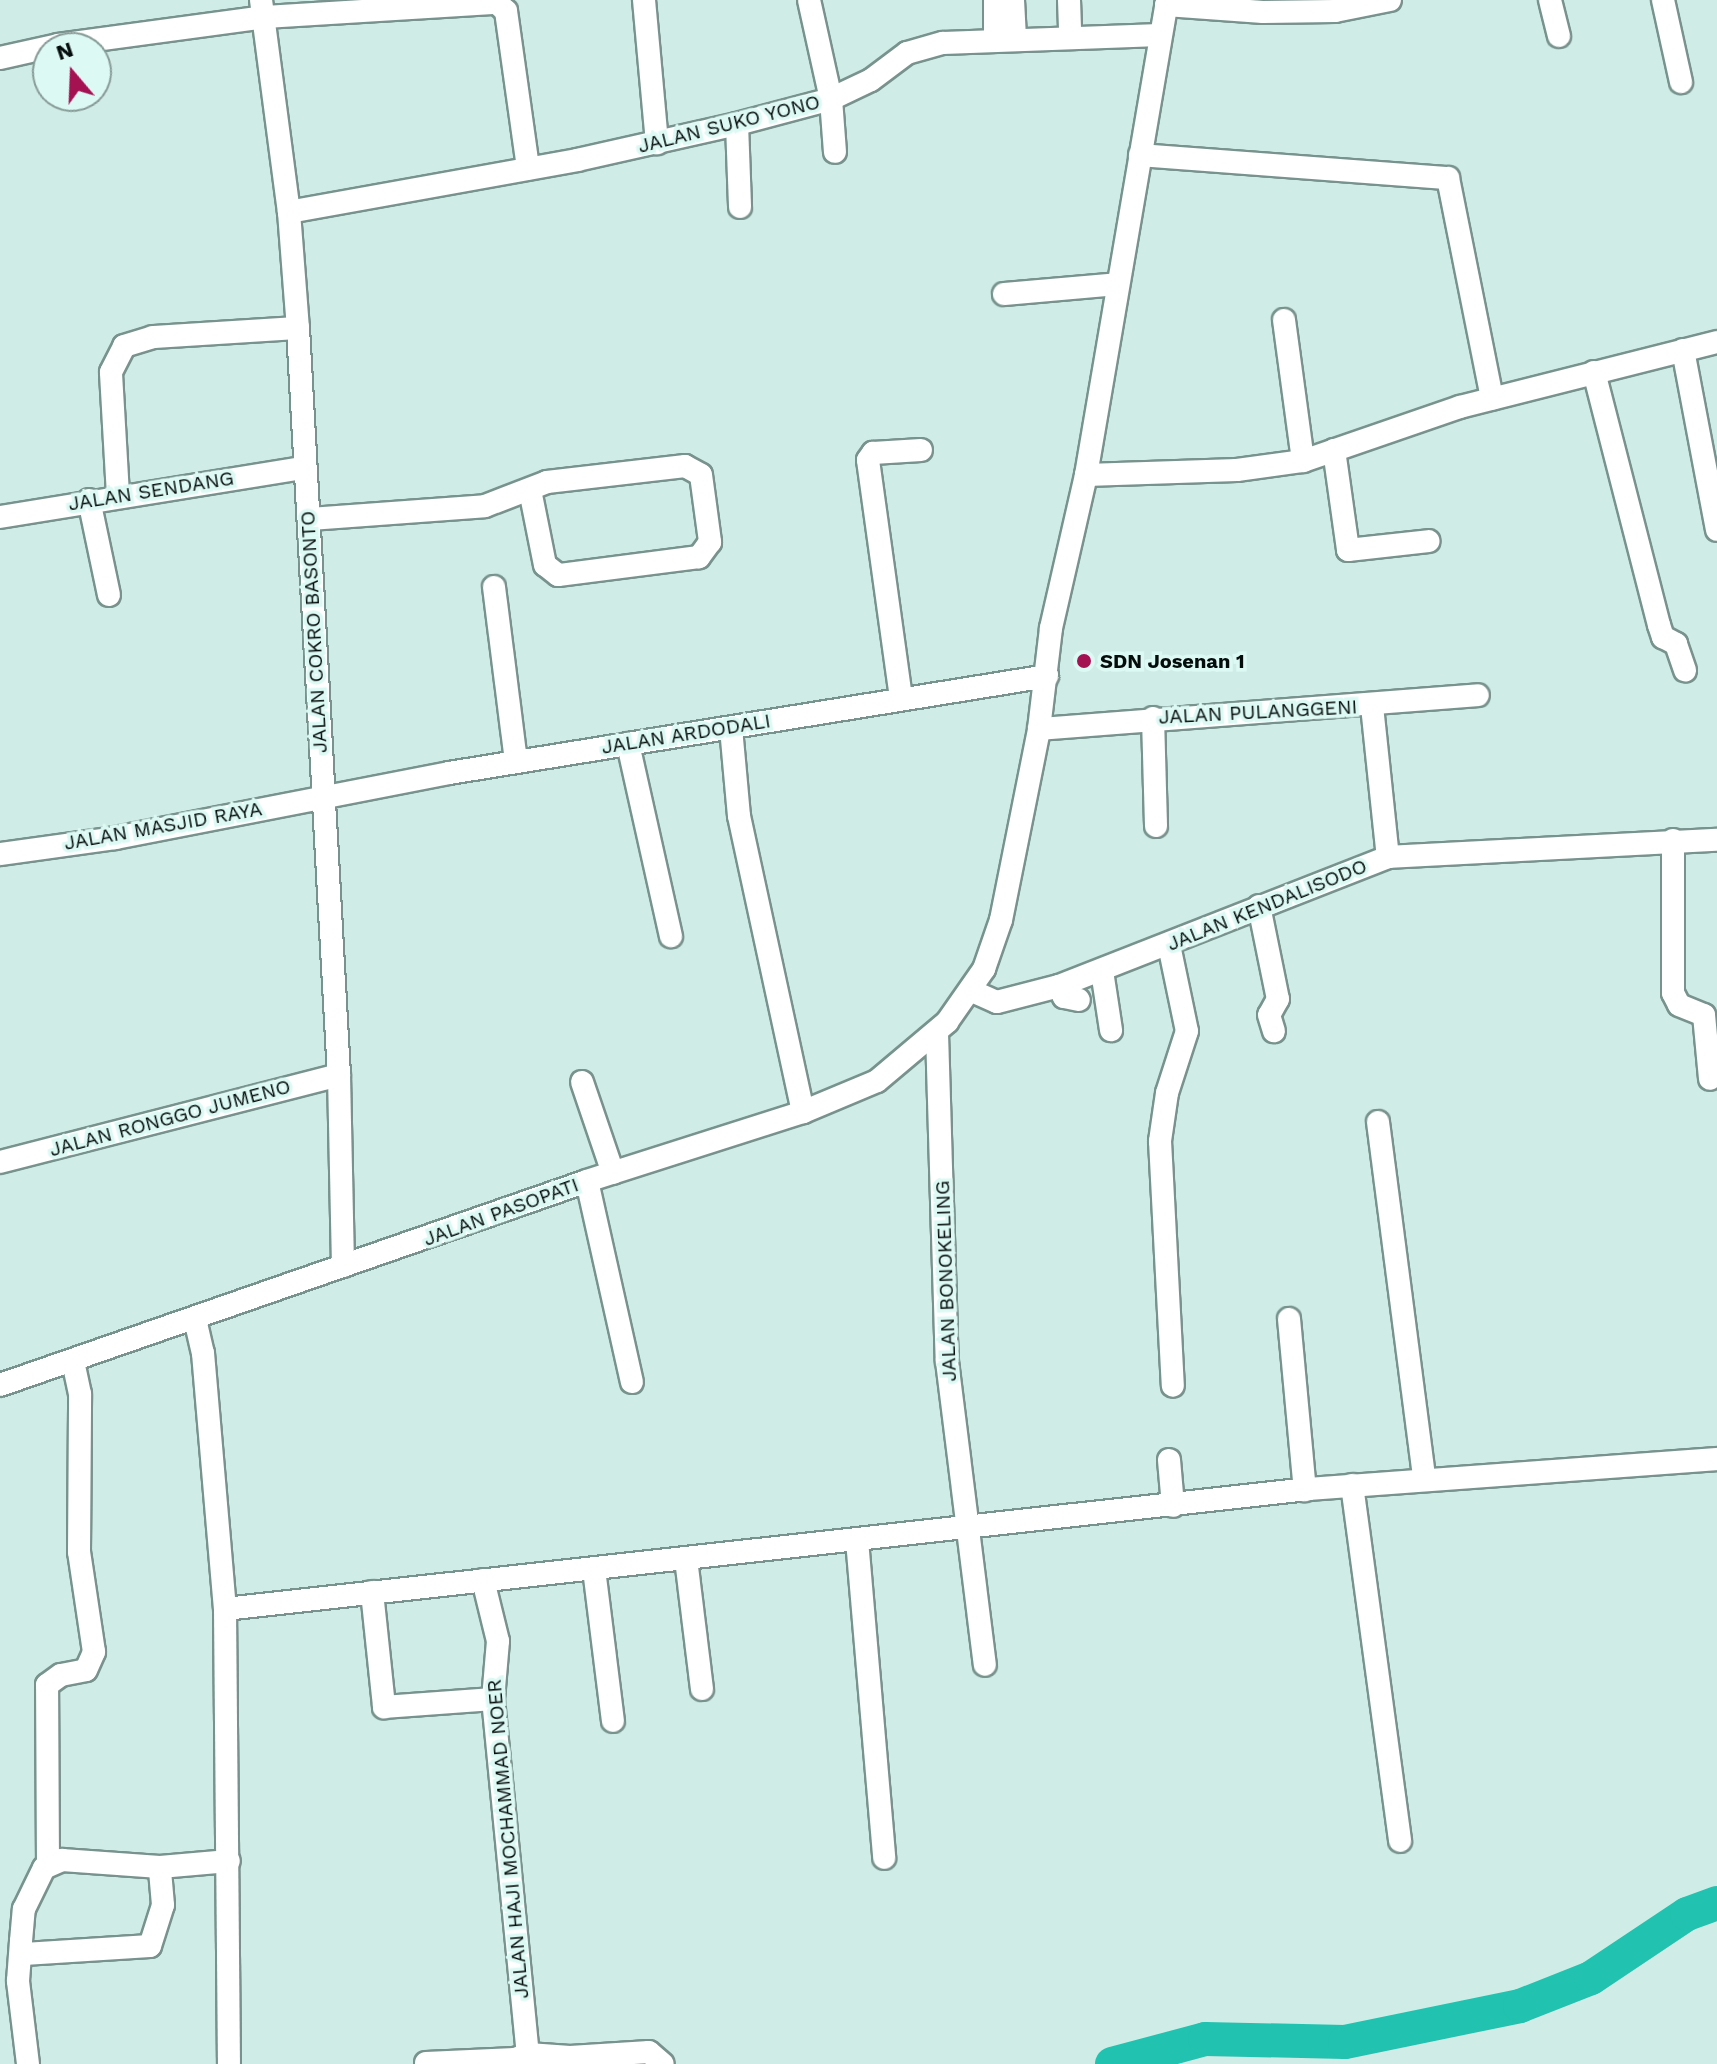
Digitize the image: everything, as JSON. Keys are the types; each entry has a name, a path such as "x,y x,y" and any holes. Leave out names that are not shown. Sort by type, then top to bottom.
{"street":[{"path":"644,0 657,143"},
{"path":"809,0 831,99 835,152"},
{"path":"995,0 1005,38"},
{"path":"1005,38 1013,0"},
{"path":"1069,0 1070,36"},
{"path":"1167,2 1263,12 1335,11 1390,0"},
{"path":"1550,0 1559,36"},
{"path":"1663,0 1681,82"},
{"name":"JALAN PASOPATI","path":"0,1385 587,1181 803,1112 877,1081 937,1033 972,991 1001,920 1039,729 1051,628 1086,475 1167,2"},
{"path":"0,58 263,9 504,5 528,168"},
{"name":"JALAN COKRO BASONTO","path":"263,9 289,212 298,328 303,468 310,519 316,724 325,795 339,1075 343,1266"},
{"name":"JALAN SUKO YONO","path":"289,212 657,143 737,124 831,99 871,80 907,53 1005,38 1160,35"},
{"path":"737,124 740,207"},
{"path":"1140,155 1448,178 1492,399"},
{"path":"1004,294 1118,284"},
{"path":"1284,320 1303,461"},
{"path":"118,495 111,372 124,346 153,337 298,328"},
{"path":"1086,475 1237,470 1303,461 1492,399 1717,342"},
{"path":"1683,350 1717,530"},
{"path":"1594,372 1659,625 1663,637 1676,644 1685,670"},
{"path":"901,698 868,460 873,453 921,450"},
{"path":"1334,450 1348,550 1429,541"},
{"name":"JALAN SENDANG","path":"0,517 118,495 303,468"},
{"path":"310,519 485,506 547,482 695,468 701,475 710,542 699,557 558,575 545,565 530,490"},
{"path":"89,500 109,595"},
{"path":"494,587 516,762"},
{"name":"JALAN ARDODALI","path":"325,795 1047,676"},
{"name":"JALAN PULANGGENI","path":"1039,729 1153,718 1372,706 1478,695"},
{"path":"1372,706 1388,857"},
{"path":"1153,718 1156,826"},
{"path":"731,728 739,816 803,1112"},
{"path":"628,744 671,936"},
{"name":"JALAN MASJID RAYA","path":"0,854 115,838 325,795"},
{"path":"1673,840 1673,993 1679,1005 1704,1015 1710,1079"},
{"name":"JALAN KENDALISODO","path":"972,991 997,1002 1059,986 1388,857 1717,840"},
{"path":"1259,906 1278,999 1269,1015 1274,1031"},
{"path":"1169,945 1187,1031 1167,1093 1160,1141 1173,1386"},
{"path":"1102,971 1111,1030"},
{"path":"1059,986 1064,997 1079,1000"},
{"name":"JALAN BONOKELING","path":"937,1033 947,1361 965,1528 984,1633 985,1665"},
{"name":"JALAN RONGGO JUMENO","path":"0,1162 339,1075"},
{"path":"582,1082 613,1173"},
{"path":"1378,1122 1424,1478"},
{"path":"587,1181 632,1382"},
{"path":"195,1319 203,1353 225,1609 229,2064"},
{"path":"1289,1319 1305,1490"},
{"path":"28,2064 15,1960 24,1909 48,1865 47,1685 61,1675 86,1670 94,1652 79,1552 80,1394 73,1361"},
{"path":"225,1609 1352,1485 1717,1459"},
{"path":"1169,1460 1173,1506"},
{"path":"1352,1485 1400,1841"},
{"path":"857,1540 884,1858"},
{"path":"686,1559 702,1689"},
{"path":"594,1569 613,1721"},
{"name":"JALAN HAJI MOCHAMMAD NOER","path":"483,1580 498,1641 493,1699 528,2054"},
{"path":"372,1592 384,1707 493,1699"},
{"path":"48,1865 62,1860 160,1867 229,1861"},
{"path":"15,1960 150,1946 163,1905 160,1867"},
{"path":"426,2063 515,2059 528,2054 571,2060 649,2052 663,2064"}],"waterway":[{"path":"1112,2064 1205,2039 1345,2042 1520,2006 1591,1978 1687,1914 1717,1903"}],"place":[{"name":"SDN Josenan 1","path":"1084,661"}]}
